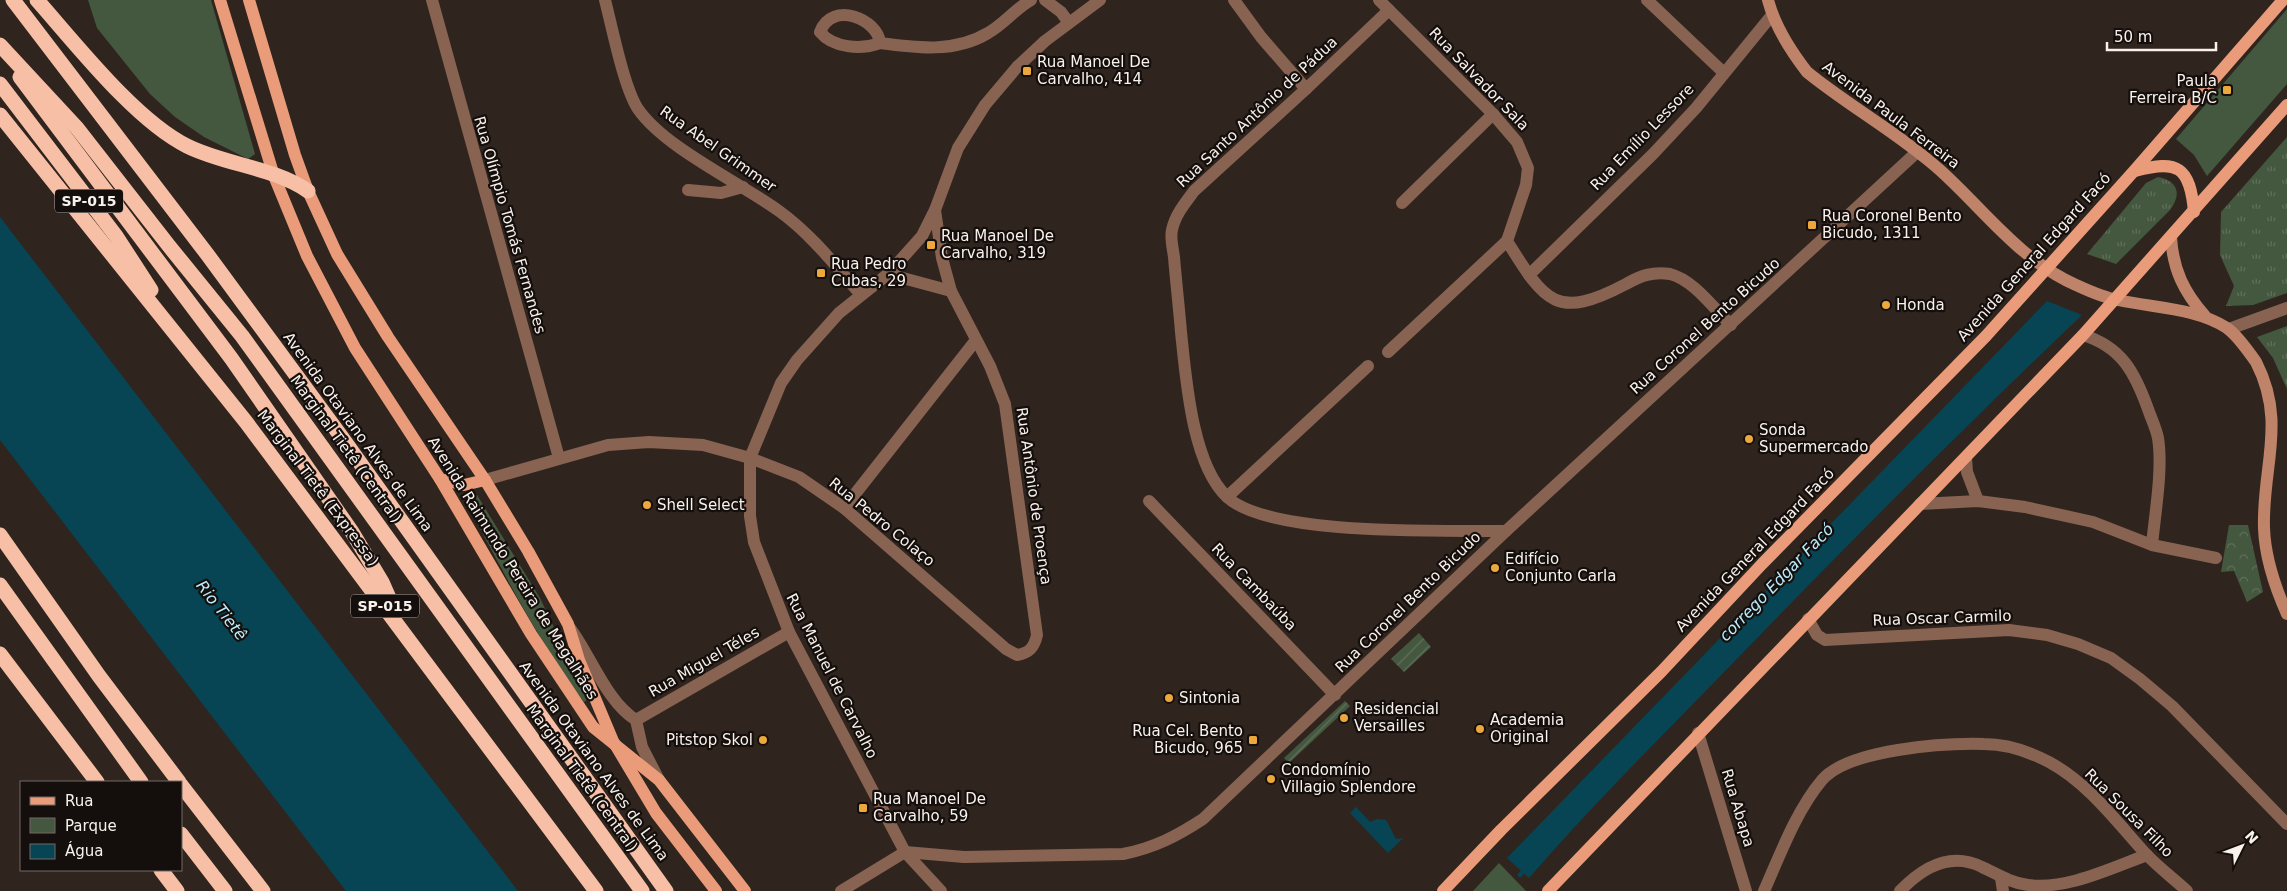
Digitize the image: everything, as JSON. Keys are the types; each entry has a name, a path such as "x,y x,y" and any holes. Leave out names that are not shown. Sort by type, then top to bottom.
{"highway":[{"name":"Avenida Otaviano Alves de Lima","path":"13,0 219,270 666,891"},
{"path":"37,0 126,97 161,129 186,145 217,159 274,176 299,185 308,191"},
{"path":"3,49 39,103 230,358 352,532 382,582 404,632"},
{"name":"Marginal Tietê (Central)","path":"3,49 40,86 77,128 169,246 232,322 642,891"},
{"name":"SP-015","path":"0,84 116,236 154,295 168,325"},
{"name":"Marginal Tietê (Expressa)","path":"0,115 246,422 596,891"},
{"path":"0,535 99,676 178,781"},
{"path":"0,585 140,781"},
{"path":"0,602 17,624 36,635"},
{"path":"0,654 96,781"},
{"path":"182,787 263,891"},
{"path":"182,835 225,891"},
{"path":"162,871 177,891"}],"main road":[{"name":"Avenida Raimundo Pereira de Magalhães","path":"220,0 274,176 307,256 355,348 440,480 554,669 593,726 613,741"},
{"name":"Avenida Raimundo Pereira de Magalhães","path":"249,0 308,191 337,254 388,337 485,480 528,551 568,624 579,660 613,741"},
{"name":"Avenida Paula Ferreira","path":"1768,0 1772,15 1791,50 1807,72 1830,91 1917,152 1946,176 2023,253 2046,271 2077,286 2115,300 2205,316 2229,329 2255,362 2271,395 2275,440 2265,504 2264,535 2268,560 2279,597 2287,614"},
{"name":"Avenida General Edgard Facó","path":"1443,891 1501,830 1661,672 2046,271 2283,0"},
{"path":"1548,891 2083,335 2287,106"},
{"path":"2134,171 2164,164 2179,170 2189,183 2194,212"},
{"name":"Avenida Paula Ferreira","path":"2171,237 2176,269 2182,287 2205,316"},
{"path":"440,480 464,485 485,480"},
{"name":"Avenida Otaviano Alves de Lima","path":"613,741 659,780 745,891"},
{"name":"Avenida Otaviano Alves de Lima","path":"613,741 656,813 716,891"}],"street":[{"name":"Rua Olímpio Tomás Fernandes","path":"432,0 559,458"},
{"name":"Rua Abel Grimmer","path":"605,0 628,83 637,107 647,120 666,136 799,227 861,295"},
{"path":"880,43 877,34 868,25 846,12 837,12 820,32 828,40 838,45 872,45 880,43 937,48 962,45 989,33 1031,0"},
{"path":"1045,0 1061,12 1069,24"},
{"name":"Rua Manuel de Carvalho","path":"941,891 905,852 789,632 754,542 750,516 750,458 786,375 819,332 888,274 922,236 935,210 958,148 985,105 1017,67 1045,41 1100,0"},
{"path":"1234,0 1261,37 1306,89"},
{"name":"Rua Salvador Sala","path":"1379,0 1493,114 1517,142 1528,168 1526,185 1507,240"},
{"path":"1647,0 1723,72"},
{"name":"Rua Santo Antônio de Pádua","path":"1389,10 1194,191 1180,208 1171,232 1185,368 1195,435 1208,468 1227,497 1242,507 1264,515 1296,522 1363,529 1506,531"},
{"name":"Rua Emílio Lessore","path":"1528,275 1653,154 1696,108 1723,72 1772,15"},
{"path":"1402,203 1493,114"},
{"name":"Rua Coronel Bento Bicudo","path":"905,852 964,857 1040,858 1123,854 1148,849 1174,838 1203,818 1506,531 1731,326 1917,152"},
{"path":"688,190 721,193 743,187"},
{"name":"Rua Antônio de Proença","path":"935,210 942,258 950,291 990,366 1005,404 1037,635 1032,649 1017,655 1006,649"},
{"path":"1388,352 1507,240 1528,275 1547,295 1562,303 1579,304 1600,298 1641,276 1657,272 1672,275 1688,283 1731,326"},
{"path":"888,274 950,291"},
{"path":"2229,329 2287,308"},
{"path":"2083,335 2100,340 2122,357 2139,385 2158,438 2158,484 2152,545"},
{"path":"844,508 976,340"},
{"path":"1227,497 1368,366"},
{"name":"Rua Pedro Colaço","path":"485,480 608,445 649,442 703,445 750,458 799,477 844,508 1006,649"},
{"path":"1966,458 1967,472 1978,500"},
{"path":"1920,504 1978,500 2024,507 2093,522 2152,545 2216,558"},
{"name":"Rua Cambaúba","path":"1149,502 1335,695"},
{"name":"Rua Oscar Carmilo","path":"1808,619 1817,635 1825,640 2009,630 2047,635 2078,644 2111,658 2140,678 2172,706 2287,824"},
{"path":"568,624 584,647 614,700 626,714 636,720 642,747 659,780"},
{"name":"Rua Miguel Téles","path":"636,720 789,632"},
{"name":"Rua Abapa","path":"1698,734 1746,891"},
{"name":"Rua Sousa Filho","path":"1764,891 1801,814 1822,780 1838,766 1862,757 1893,751 1986,744 2019,749 2050,762 2088,791 2147,855 2187,891"},
{"path":"841,891 905,852"},
{"path":"1900,891 1925,869 1952,861 1965,861 1980,866 2001,878 2028,885 2070,881 2147,855"},
{"path":"2001,878 2003,891"}],"green space":[{"path":"88,0 211,0 255,154 248,159 204,137 175,117 150,94 97,28"},
{"path":"2287,9 2287,84 2207,176 2194,155 2176,139"},
{"path":"2287,137 2287,293 2253,305 2226,306 2234,286 2220,255 2221,212"},
{"path":"2158,177 2170,182 2176,189 2176,199 2170,210 2116,264 2087,254 2146,183"},
{"path":"2287,326 2287,389 2273,358 2257,337"},
{"path":"470,492 477,495 540,598 588,699 584,702 550,653 505,576 463,497"},
{"path":"2229,525 2248,525 2263,592 2247,602 2234,571 2221,572"},
{"path":"1419,633 1431,647 1404,672 1391,659"},
{"path":"1345,701 1350,706 1289,763 1284,758"},
{"path":"1499,863 1526,891 1473,891"}],"water":[{"name":"Rio Tietê","path":"0,217 518,891 346,891 0,440"},
{"path":"2047,301 2082,315 1817,576 1603,797 1529,878 1507,858"},
{"path":"1356,807 1370,822 1377,819 1386,820 1396,839 1403,838 1388,853 1350,813"}],"waterway":[{"name":"corrego Edgar Facó","path":"1520,875 1526,868"}],"place":[{"name":"Rua Manoel De Carvalho, 414","path":"1027,71"},
{"name":"Paula Ferreira B/C","path":"2227,90"},
{"name":"Rua Coronel Bento Bicudo, 1311","path":"1812,225"},
{"name":"Rua Manoel De Carvalho, 319","path":"931,245"},
{"name":"Rua Pedro Cubas, 29","path":"821,273"},
{"name":"Honda","path":"1886,305"},
{"name":"Sonda Supermercado","path":"1749,439"},
{"name":"Shell Select","path":"647,505"},
{"name":"Edifício Conjunto Carla","path":"1495,568"},
{"name":"Sintonia","path":"1169,698"},
{"name":"Residencial Versailles","path":"1344,718"},
{"name":"Academia Original","path":"1480,729"},
{"name":"Pitstop Skol","path":"763,740"},
{"name":"Rua Cel. Bento Bicudo, 965","path":"1253,740"},
{"name":"Condomínio Villagio Splendore","path":"1271,779"},
{"name":"Rua Manoel De Carvalho, 59","path":"863,808"}]}
